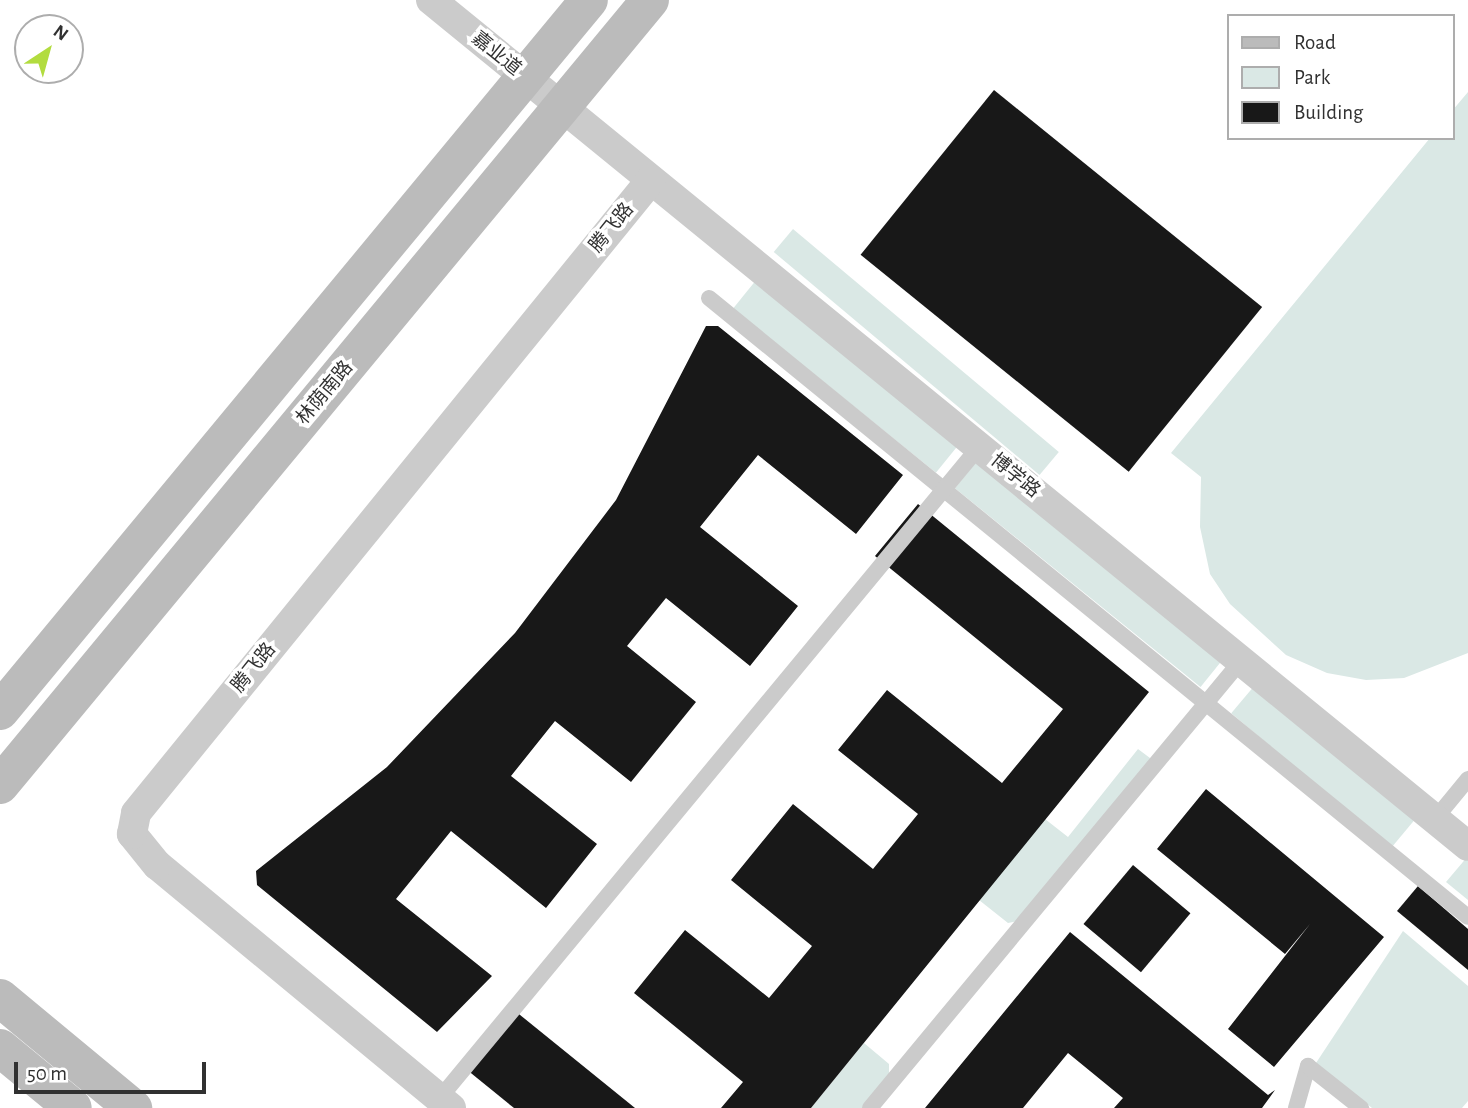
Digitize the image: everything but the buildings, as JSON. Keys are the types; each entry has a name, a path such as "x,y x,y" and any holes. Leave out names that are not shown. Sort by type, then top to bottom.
{"main road":[{"path":"0,711 589,0"},
{"name":"林荫南路","path":"0,786 650,0"},
{"path":"0,998 133,1108"},
{"path":"0,1048 73,1108"}],"street":[{"name":"嘉业道","path":"431,0 561,107"},
{"name":"博学路","path":"561,107 1468,846"},
{"name":"腾飞路","path":"445,1103 157,865 132,834 136,813 651,180"}],"lane":[{"path":"709,298 1468,917"},
{"path":"445,1103 979,447"},
{"path":"870,1108 1241,661"},
{"path":"1435,819 1468,779"},
{"path":"1296,1108 1308,1066 1361,1108"}],"green space":[{"path":"1468,92 1468,653 1404,678 1366,680 1327,673 1286,655 1230,604 1210,574 1200,527 1201,477 1171,453 1428,140 1454,140 1454,109"},
{"path":"793,229 1059,452 1040,475 774,252"},
{"path":"757,279 960,443 936,473 733,309"},
{"path":"977,461 1223,660 1201,687 955,488"},
{"path":"1255,685 1415,819 1391,848 1231,713"},
{"path":"1138,749 1154,761 1027,919 1008,923 979,900 1045,819 1068,837"},
{"path":"1468,856 1468,900 1446,882"},
{"path":"1403,931 1468,986 1468,1101 1462,1108 1372,1108 1316,1063"},
{"path":"864,1043 889,1064 889,1079 864,1108 811,1108"}]}
